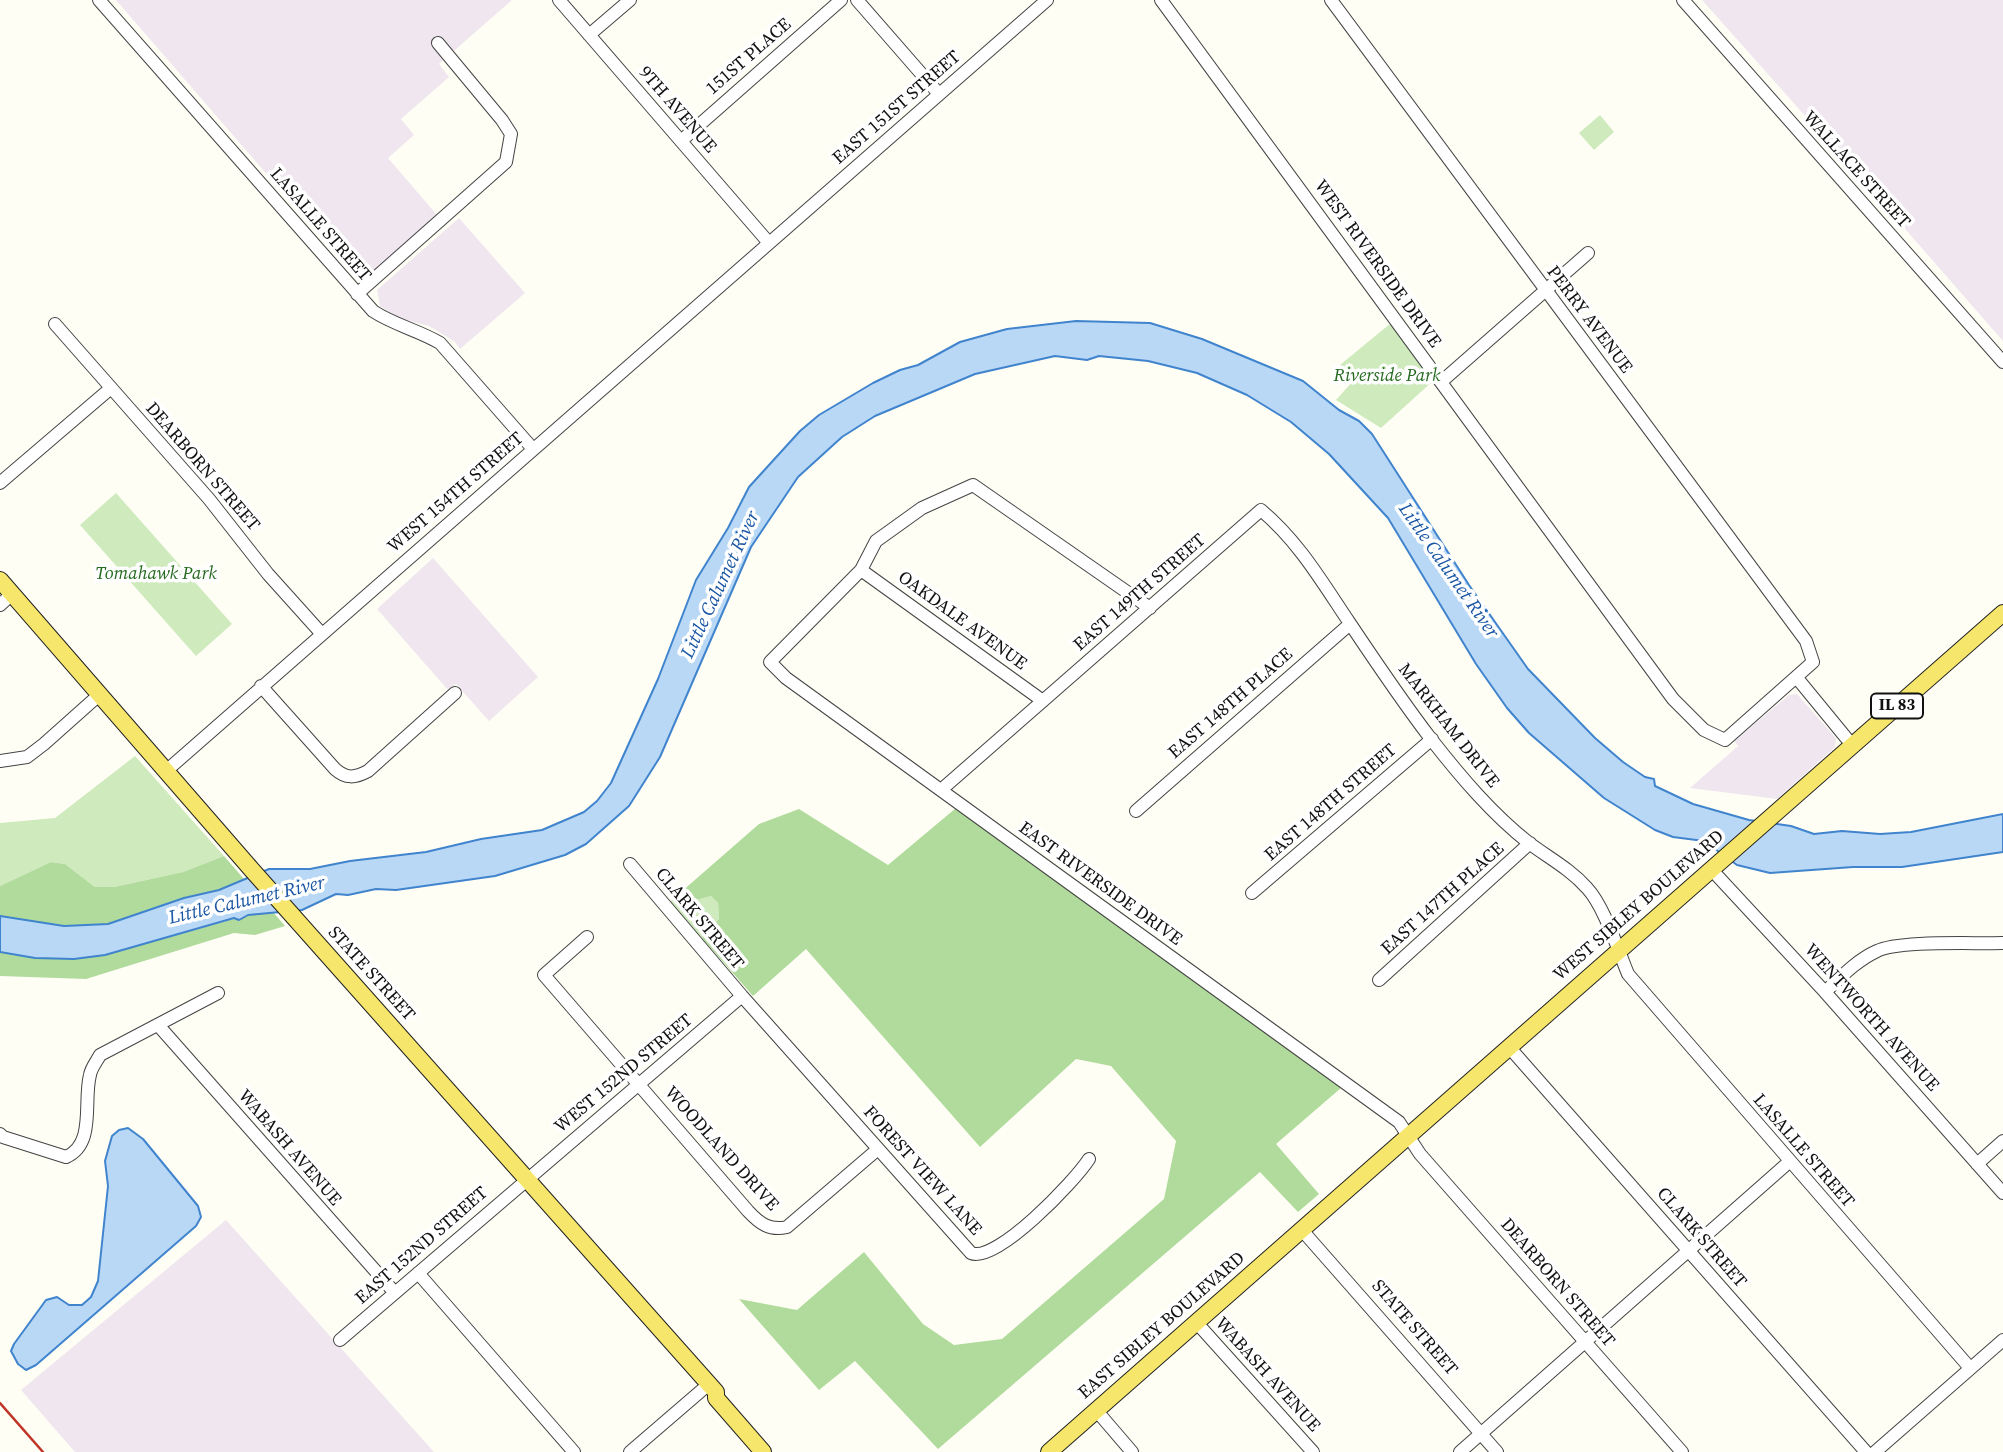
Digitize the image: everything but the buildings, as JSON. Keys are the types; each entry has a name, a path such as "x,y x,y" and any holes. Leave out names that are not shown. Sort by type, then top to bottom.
{"main road":[{"name":"STATE STREET","path":"0,580 6,599 99,695 712,1388 716,1398 763,1452"},
{"name":"WEST SIBLEY BOULEVARD","path":"1301,1229 2003,613"},
{"name":"EAST SIBLEY BOULEVARD","path":"1048,1452 1301,1229"},
{"name":"STATE STREET","path":"712,1388 724,1394 776,1452"}],"street":[{"name":"LASALLE STREET","path":"99,0 373,311 389,322 423,333 440,343 533,449"},
{"name":"9TH AVENUE","path":"559,0 769,243"},
{"path":"589,35 629,0"},
{"name":"151ST PLACE","path":"681,141 841,0"},
{"path":"857,0 939,94"},
{"name":"WEST RIVERSIDE DRIVE","path":"1161,0 1673,699 1704,730 1725,740 1797,678"},
{"name":"PERRY AVENUE","path":"1331,0 1806,641 1813,662 1797,678"},
{"name":"WALLACE STREET","path":"1683,0 2003,362"},
{"name":"EAST 151ST STREET","path":"769,243 1042,2"},
{"path":"357,293 506,162 511,134 438,43"},
{"name":"WEST 154TH STREET","path":"166,771 769,243"},
{"path":"1441,382 1588,253"},
{"name":"DEARBORN STREET","path":"55,324 209,499 268,573 321,633"},
{"path":"0,483 111,388"},
{"path":"860,570 876,541 922,508 974,485 1150,608"},
{"name":"EAST 149TH STREET","path":"1043,701 1261,510"},
{"name":"MARKHAM DRIVE","path":"1261,510 1282,528 1305,556 1432,739 1492,811 1530,844 1558,861 1589,890 1618,951"},
{"name":"EAST RIVERSIDE DRIVE","path":"860,570 770,662 786,678 1399,1122 1408,1136"},
{"name":"OAKDALE AVENUE","path":"860,570 1043,701"},
{"name":"EAST 148TH PLACE","path":"1136,811 1350,624"},
{"path":"1797,678 1852,745"},
{"path":"261,686 335,769 349,777 368,771 455,693"},
{"path":"0,761 27,757 99,695"},
{"path":"941,790 1043,701"},
{"name":"EAST 148TH STREET","path":"1252,893 1432,739"},
{"name":"EAST 147TH PLACE","path":"1379,980 1530,844"},
{"name":"CLARK STREET","path":"630,864 742,996"},
{"name":"WENTWORTH AVENUE","path":"1714,866 2003,1193"},
{"path":"587,937 544,975 639,1084"},
{"path":"1825,992 1861,959 1879,949 2003,943"},
{"name":"LASALLE STREET","path":"1618,951 1628,974 1970,1368"},
{"path":"0,1134 66,1157 74,1154 83,1144 90,1074 100,1055 219,993"},
{"name":"WEST 152ND STREET","path":"527,1179 742,996"},
{"name":"FOREST VIEW LANE","path":"742,996 965,1247 977,1255 995,1249 1032,1220 1080,1173 1088,1158"},
{"name":"WABASH AVENUE","path":"158,1025 394,1293"},
{"name":"CLARK STREET","path":"1509,1047 1866,1452"},
{"name":"WOODLAND DRIVE","path":"639,1084 748,1212 764,1226 771,1228 787,1227 878,1149"},
{"name":"DEARBORN STREET","path":"1408,1136 1420,1154 1682,1452"},
{"path":"1977,1164 2003,1141"},
{"path":"1461,1452 1789,1162"},
{"name":"EAST 152ND STREET","path":"340,1340 527,1179"},
{"name":"STATE STREET","path":"1301,1229 1497,1452"},
{"path":"418,1273 575,1452"},
{"name":"WABASH AVENUE","path":"1196,1322 1313,1452"},
{"path":"1875,1452 2003,1340"},
{"path":"630,1452 712,1388"},
{"path":"1096,1410 1132,1452"}],"shaded area":[{"path":"116,0 512,0 439,64 449,77 401,119 414,135 388,158 437,215 360,282"},
{"path":"1702,0 2003,0 2003,341 1871,190"},
{"path":"459,218 525,293 460,349 454,341 429,326 401,319 380,306 377,290"},
{"path":"433,558 538,677 489,721 456,684 448,690 377,609"},
{"path":"1797,694 1836,738 1835,747 1777,799 1690,788 1738,746 1734,741 1789,695"},
{"path":"226,1220 434,1452 75,1452 21,1390"}],"green space":[{"path":"1600,115 1614,132 1594,150 1579,133"},
{"name":"Riverside Park","path":"1391,323 1433,381 1381,428 1336,400 1353,381 1340,365"},
{"name":"Tomahawk Park","path":"116,493 232,624 196,656 80,525"},
{"path":"135,756 224,856 183,872 114,887 95,887 65,864 51,862 0,886 0,823 55,818"},
{"path":"956,808 1341,1088 1276,1144 1319,1194 1298,1212 1260,1172 938,1449 855,1361 819,1390 739,1299 797,1310 864,1252 923,1324 954,1345 1002,1339 1164,1199 1176,1141 1111,1066 1076,1059 980,1147 806,949 753,996 702,938 719,919 718,903 711,896 682,904 673,899 759,824 799,809 888,865"},
{"path":"224,856 244,879 219,890 184,898 108,924 64,926 0,916 0,886 51,862 65,864 95,887 114,887 183,872"},
{"path":"711,896 718,903 719,919 702,938 669,902 673,899 682,904"},
{"path":"273,912 285,926 255,935 234,933 86,979 0,976 0,952 35,958 74,959 105,955 248,915"}],"water":[{"name":"Little Calumet River","path":"1076,321 1150,323 1202,339 1303,381 1339,410 1359,421 1372,434 1469,585 1528,669 1595,738 1623,762 1645,777 1654,779 1655,786 1693,804 1749,820 1791,826 1814,834 1842,831 1880,834 1911,832 2003,814 2003,852 1902,867 1853,867 1770,873 1737,865 1704,841 1673,837 1655,830 1604,798 1529,733 1507,708 1476,664 1388,518 1329,454 1291,422 1247,395 1197,373 1148,361 1099,356 1087,360 1055,356 975,374 875,416 842,437 798,477 751,547 660,757 629,806 586,844 565,855 495,876 396,890 376,889 348,895 336,894 302,910 248,915 239,920 234,918 105,955 74,959 35,958 0,952 0,916 64,926 108,924 184,898 219,890 269,869 310,869 350,861 426,852 481,839 542,830 584,812 611,783 658,679 696,580 749,487 800,431 819,415 873,383 918,365 960,342 1007,329"},
{"path":"128,1128 143,1139 198,1206 201,1217 196,1226 36,1365 26,1370 18,1364 11,1351 46,1300 57,1297 69,1305 82,1305 91,1297 98,1281 108,1186 105,1161 112,1136 119,1130"}],"railway":[{"path":"0,1403 43,1452"}]}
